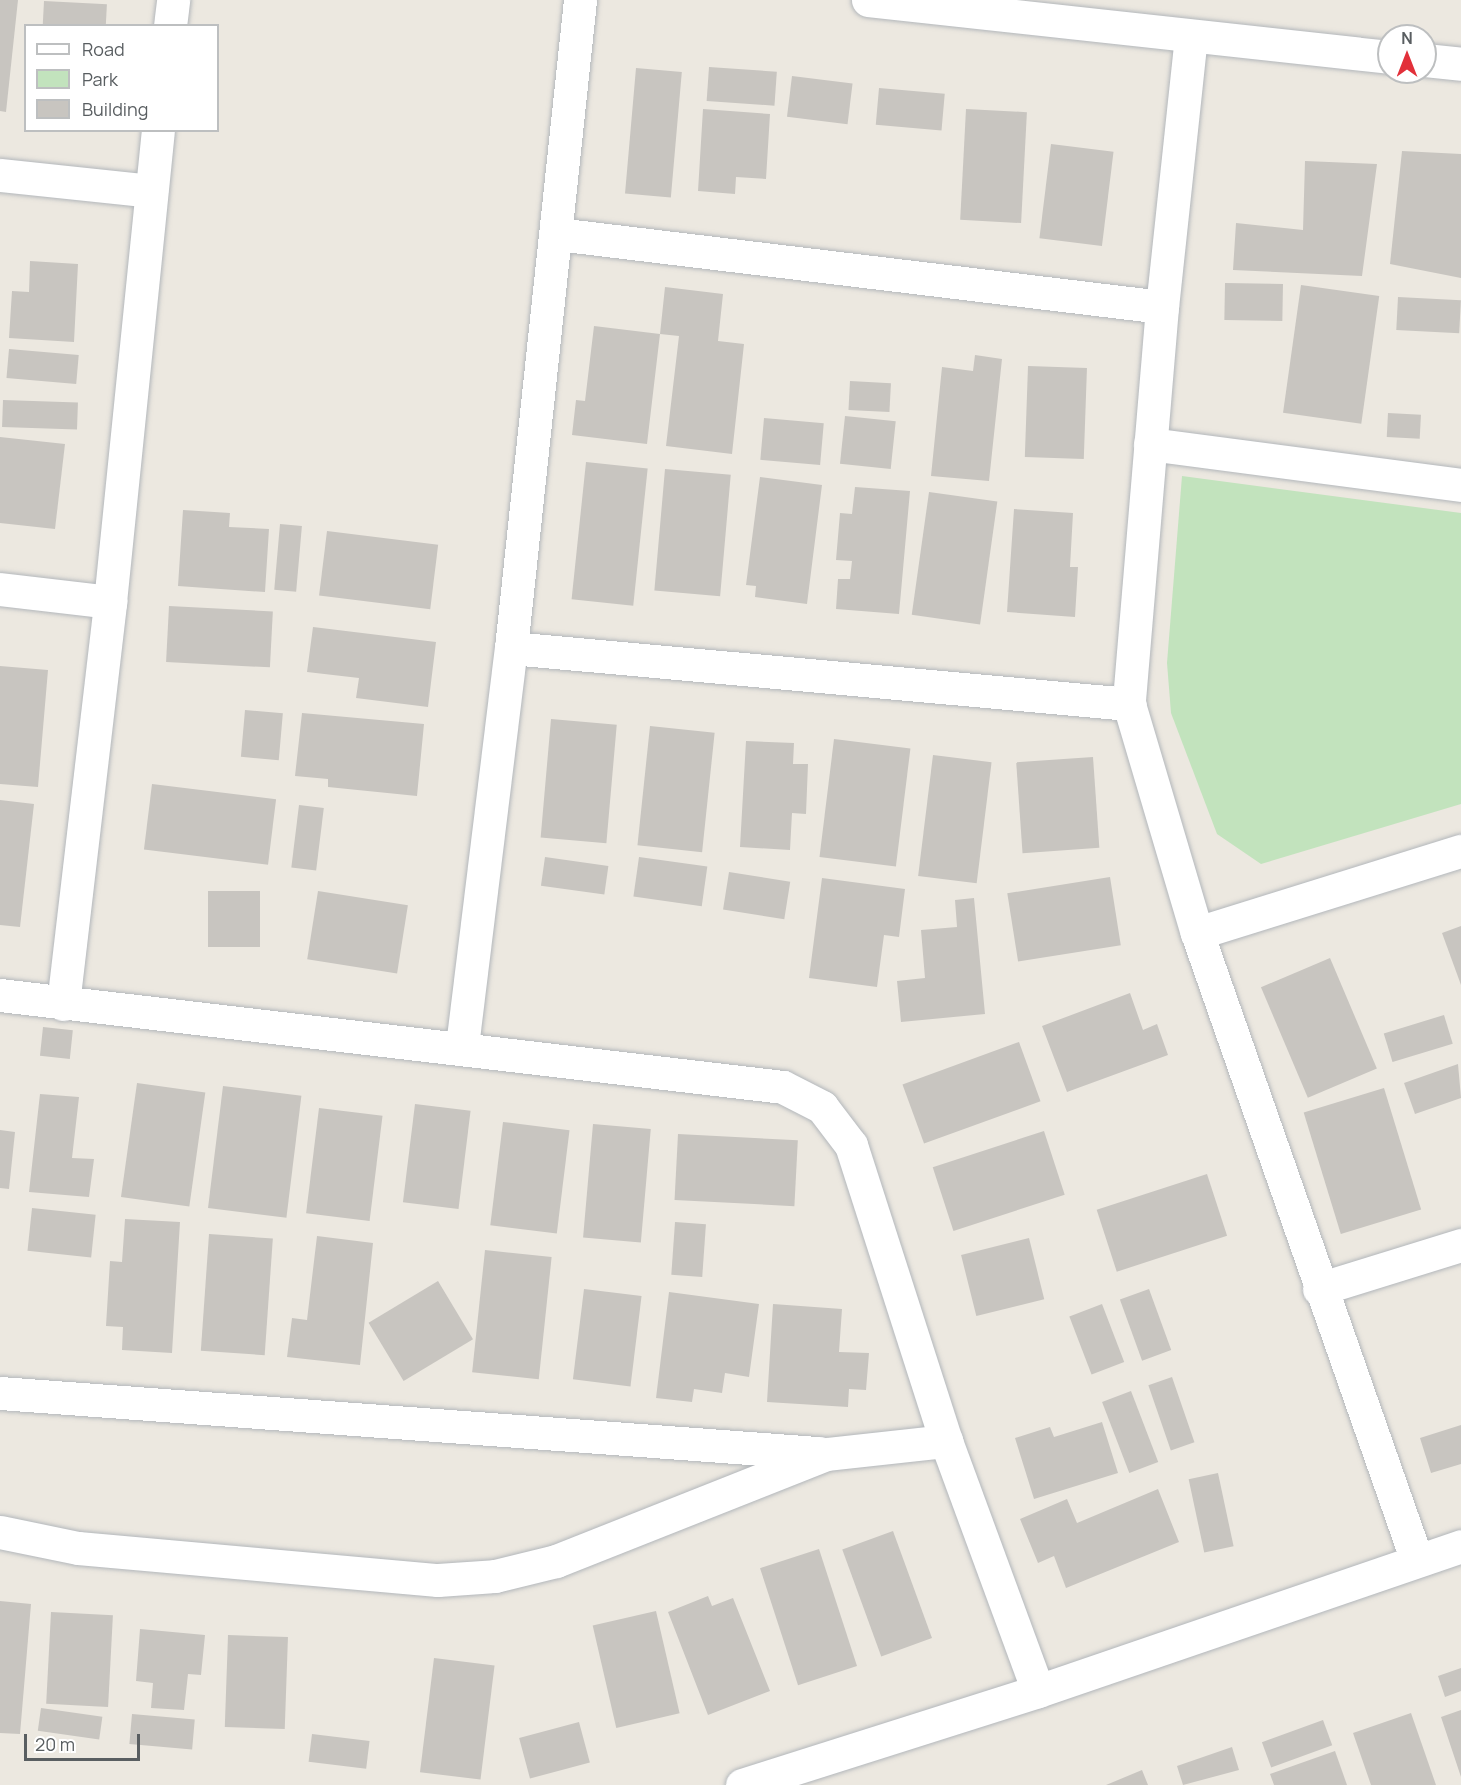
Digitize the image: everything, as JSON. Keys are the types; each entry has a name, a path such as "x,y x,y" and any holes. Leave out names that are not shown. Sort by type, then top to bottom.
{"street":[{"path":"170,24 173,0"},
{"path":"462,1046 511,648 557,234 580,0"},
{"path":"868,0 956,4 1191,36 1377,56"},
{"path":"1191,36 1162,307 1129,704 1197,933 1319,1289 1417,1561"},
{"path":"1437,61 1461,64"},
{"path":"63,1004 111,602 158,132"},
{"path":"0,175 151,191"},
{"path":"557,234 1162,307"},
{"path":"1150,444 1461,485"},
{"path":"0,589 111,602"},
{"path":"511,648 1129,704"},
{"path":"1197,933 1461,851"},
{"path":"0,995 63,1004 462,1046 783,1086 822,1107 851,1145 946,1441 1038,1691"},
{"path":"1319,1289 1461,1245"},
{"path":"0,1393 826,1454 946,1441"},
{"path":"0,1532 78,1548 438,1580 495,1576 556,1561 826,1454"},
{"path":"742,1785 786,1778 1461,1546"}],"green space":[{"path":"1182,476 1461,513 1461,804 1261,864 1217,834 1171,713 1167,663"}],"building":[{"path":"0,0 18,0 6,112 0,111"},
{"path":"44,1 107,4 106,24 43,24"},
{"path":"709,67 777,72 774,106 707,101"},
{"path":"636,68 682,72 671,198 625,194"},
{"path":"792,76 853,83 848,124 787,117"},
{"path":"879,88 945,94 942,131 876,125"},
{"path":"703,109 770,114 766,179 736,177 735,194 698,191"},
{"path":"966,109 1027,112 1021,223 960,220"},
{"path":"1051,144 1114,152 1102,246 1039,238"},
{"path":"1402,151 1461,154 1461,278 1390,264"},
{"path":"1305,161 1377,164 1362,276 1233,270 1236,223 1303,230"},
{"path":"30,261 78,264 74,342 9,338 12,291 29,292"},
{"path":"1225,283 1283,284 1282,321 1224,320"},
{"path":"1301,285 1379,296 1361,424 1283,413"},
{"path":"665,287 723,294 718,341 744,344 732,454 666,446 679,336 660,334"},
{"path":"1398,297 1461,300 1459,333 1396,330"},
{"path":"594,326 660,334 647,444 572,435 576,400 585,401"},
{"path":"9,349 79,355 76,384 6,378"},
{"path":"975,355 1002,359 989,481 931,476 942,367 973,371"},
{"path":"1028,366 1087,368 1084,459 1025,457"},
{"path":"850,381 891,383 889,412 848,410"},
{"path":"3,400 78,403 77,430 2,427"},
{"path":"1388,413 1421,415 1420,439 1387,437"},
{"path":"845,416 896,421 891,469 840,464"},
{"path":"764,418 824,423 820,465 760,460"},
{"path":"0,437 65,444 55,529 0,523"},
{"path":"586,462 648,468 633,606 572,599"},
{"path":"665,469 731,475 720,596 654,591"},
{"path":"760,477 822,485 807,604 755,597 756,586 746,585"},
{"path":"855,487 910,491 899,614 836,609 838,579 850,579 852,561 836,560 840,513 852,514"},
{"path":"929,492 997,502 980,624 912,615"},
{"path":"1014,509 1073,513 1070,567 1078,567 1075,617 1007,612"},
{"path":"183,510 230,513 229,527 269,529 265,592 178,586"},
{"path":"280,524 302,526 296,592 274,590"},
{"path":"327,531 438,545 430,609 319,596"},
{"path":"169,606 273,611 270,667 166,662"},
{"path":"313,627 436,642 428,707 356,698 359,678 307,672"},
{"path":"0,666 48,670 38,787 0,784"},
{"path":"245,710 283,713 279,760 241,757"},
{"path":"302,713 424,724 417,796 328,787 328,779 295,776"},
{"path":"551,719 617,725 606,843 541,838"},
{"path":"650,726 715,733 702,852 637,845"},
{"path":"834,739 910,748 896,866 819,857"},
{"path":"746,741 794,743 793,764 808,764 806,814 792,813 790,850 740,847"},
{"path":"933,755 992,762 977,883 918,876"},
{"path":"1093,757 1099,848 1023,853 1016,762"},
{"path":"152,784 276,799 268,865 144,850"},
{"path":"0,800 34,804 20,927 0,925"},
{"path":"299,805 324,808 316,871 291,868"},
{"path":"545,857 608,866 604,895 541,886"},
{"path":"639,857 707,867 702,906 633,897"},
{"path":"729,872 790,882 784,919 723,910"},
{"path":"1110,877 1121,945 1018,961 1007,893"},
{"path":"822,878 905,889 899,937 884,935 877,987 809,978"},
{"path":"208,891 260,891 260,947 208,947"},
{"path":"318,891 408,905 397,973 307,959"},
{"path":"974,898 985,1014 901,1022 897,981 925,978 921,930 957,927 955,900"},
{"path":"1461,926 1461,985 1442,933"},
{"path":"1330,958 1377,1068 1308,1098 1261,987"},
{"path":"1130,993 1143,1030 1157,1024 1168,1055 1067,1092 1042,1026"},
{"path":"1444,1015 1453,1044 1393,1062 1384,1033"},
{"path":"43,1027 73,1030 70,1059 40,1056"},
{"path":"1019,1042 1041,1101 924,1144 902,1084"},
{"path":"1458,1064 1461,1098 1415,1114 1404,1083"},
{"path":"137,1083 205,1093 189,1206 121,1197"},
{"path":"223,1086 301,1096 286,1218 208,1208"},
{"path":"1384,1088 1421,1209 1341,1234 1304,1113"},
{"path":"40,1094 79,1097 72,1158 94,1159 89,1197 29,1192"},
{"path":"415,1104 471,1111 459,1209 403,1202"},
{"path":"319,1108 383,1116 370,1221 306,1213"},
{"path":"503,1122 570,1130 557,1233 490,1225"},
{"path":"593,1124 651,1129 641,1243 583,1238"},
{"path":"0,1130 15,1132 9,1189 0,1188"},
{"path":"1044,1131 1065,1195 953,1231 933,1167"},
{"path":"678,1134 798,1140 794,1206 675,1200"},
{"path":"1207,1174 1227,1236 1117,1272 1097,1210"},
{"path":"32,1208 96,1215 91,1257 28,1251"},
{"path":"125,1219 180,1222 172,1353 122,1350 123,1327 106,1326 110,1261 122,1262"},
{"path":"675,1222 706,1224 702,1277 671,1275"},
{"path":"209,1234 273,1238 265,1355 201,1351"},
{"path":"317,1236 373,1243 360,1365 287,1357 292,1318 307,1320"},
{"path":"1029,1238 1044,1299 976,1316 961,1255"},
{"path":"485,1250 552,1257 539,1379 472,1372"},
{"path":"438,1281 473,1339 404,1381 369,1323"},
{"path":"584,1289 642,1296 630,1386 573,1379"},
{"path":"1149,1289 1171,1350 1142,1361 1120,1300"},
{"path":"669,1292 759,1304 749,1377 725,1373 722,1393 694,1389 692,1402 656,1398"},
{"path":"773,1304 842,1309 839,1352 869,1353 866,1390 849,1389 848,1407 767,1402"},
{"path":"1102,1304 1124,1362 1092,1374 1069,1317"},
{"path":"1172,1377 1194,1442 1171,1450 1148,1385"},
{"path":"1131,1391 1158,1462 1129,1473 1102,1402"},
{"path":"1102,1422 1118,1473 1034,1499 1015,1438 1050,1427 1054,1437"},
{"path":"1461,1425 1461,1464 1431,1473 1420,1438"},
{"path":"1218,1473 1234,1546 1204,1553 1189,1479"},
{"path":"1158,1489 1179,1542 1066,1588 1054,1556 1038,1563 1020,1519 1067,1499 1077,1523"},
{"path":"893,1531 932,1638 881,1657 842,1549"},
{"path":"819,1549 857,1666 798,1685 760,1568"},
{"path":"708,1596 712,1606 733,1598 770,1691 708,1715 668,1612"},
{"path":"0,1601 31,1604 20,1734 0,1733"},
{"path":"656,1611 680,1713 616,1728 593,1626"},
{"path":"51,1612 113,1615 108,1707 46,1704"},
{"path":"140,1629 205,1635 201,1675 188,1674 184,1710 151,1708 153,1683 136,1681"},
{"path":"228,1635 288,1637 285,1729 225,1727"},
{"path":"434,1658 495,1665 481,1780 420,1772"},
{"path":"1461,1668 1461,1691 1445,1697 1438,1676"},
{"path":"41,1708 102,1717 99,1739 38,1731"},
{"path":"1461,1710 1461,1777 1441,1717"},
{"path":"1411,1713 1436,1785 1371,1785 1353,1733"},
{"path":"132,1714 195,1719 192,1749 129,1744"},
{"path":"1323,1720 1332,1745 1271,1768 1262,1742"},
{"path":"579,1722 590,1763 530,1779 519,1738"},
{"path":"312,1734 370,1741 366,1769 309,1762"},
{"path":"1232,1747 1239,1770 1183,1785 1177,1766"},
{"path":"1335,1751 1347,1785 1274,1785 1270,1774"},
{"path":"1142,1770 1148,1785 1106,1785"}]}
